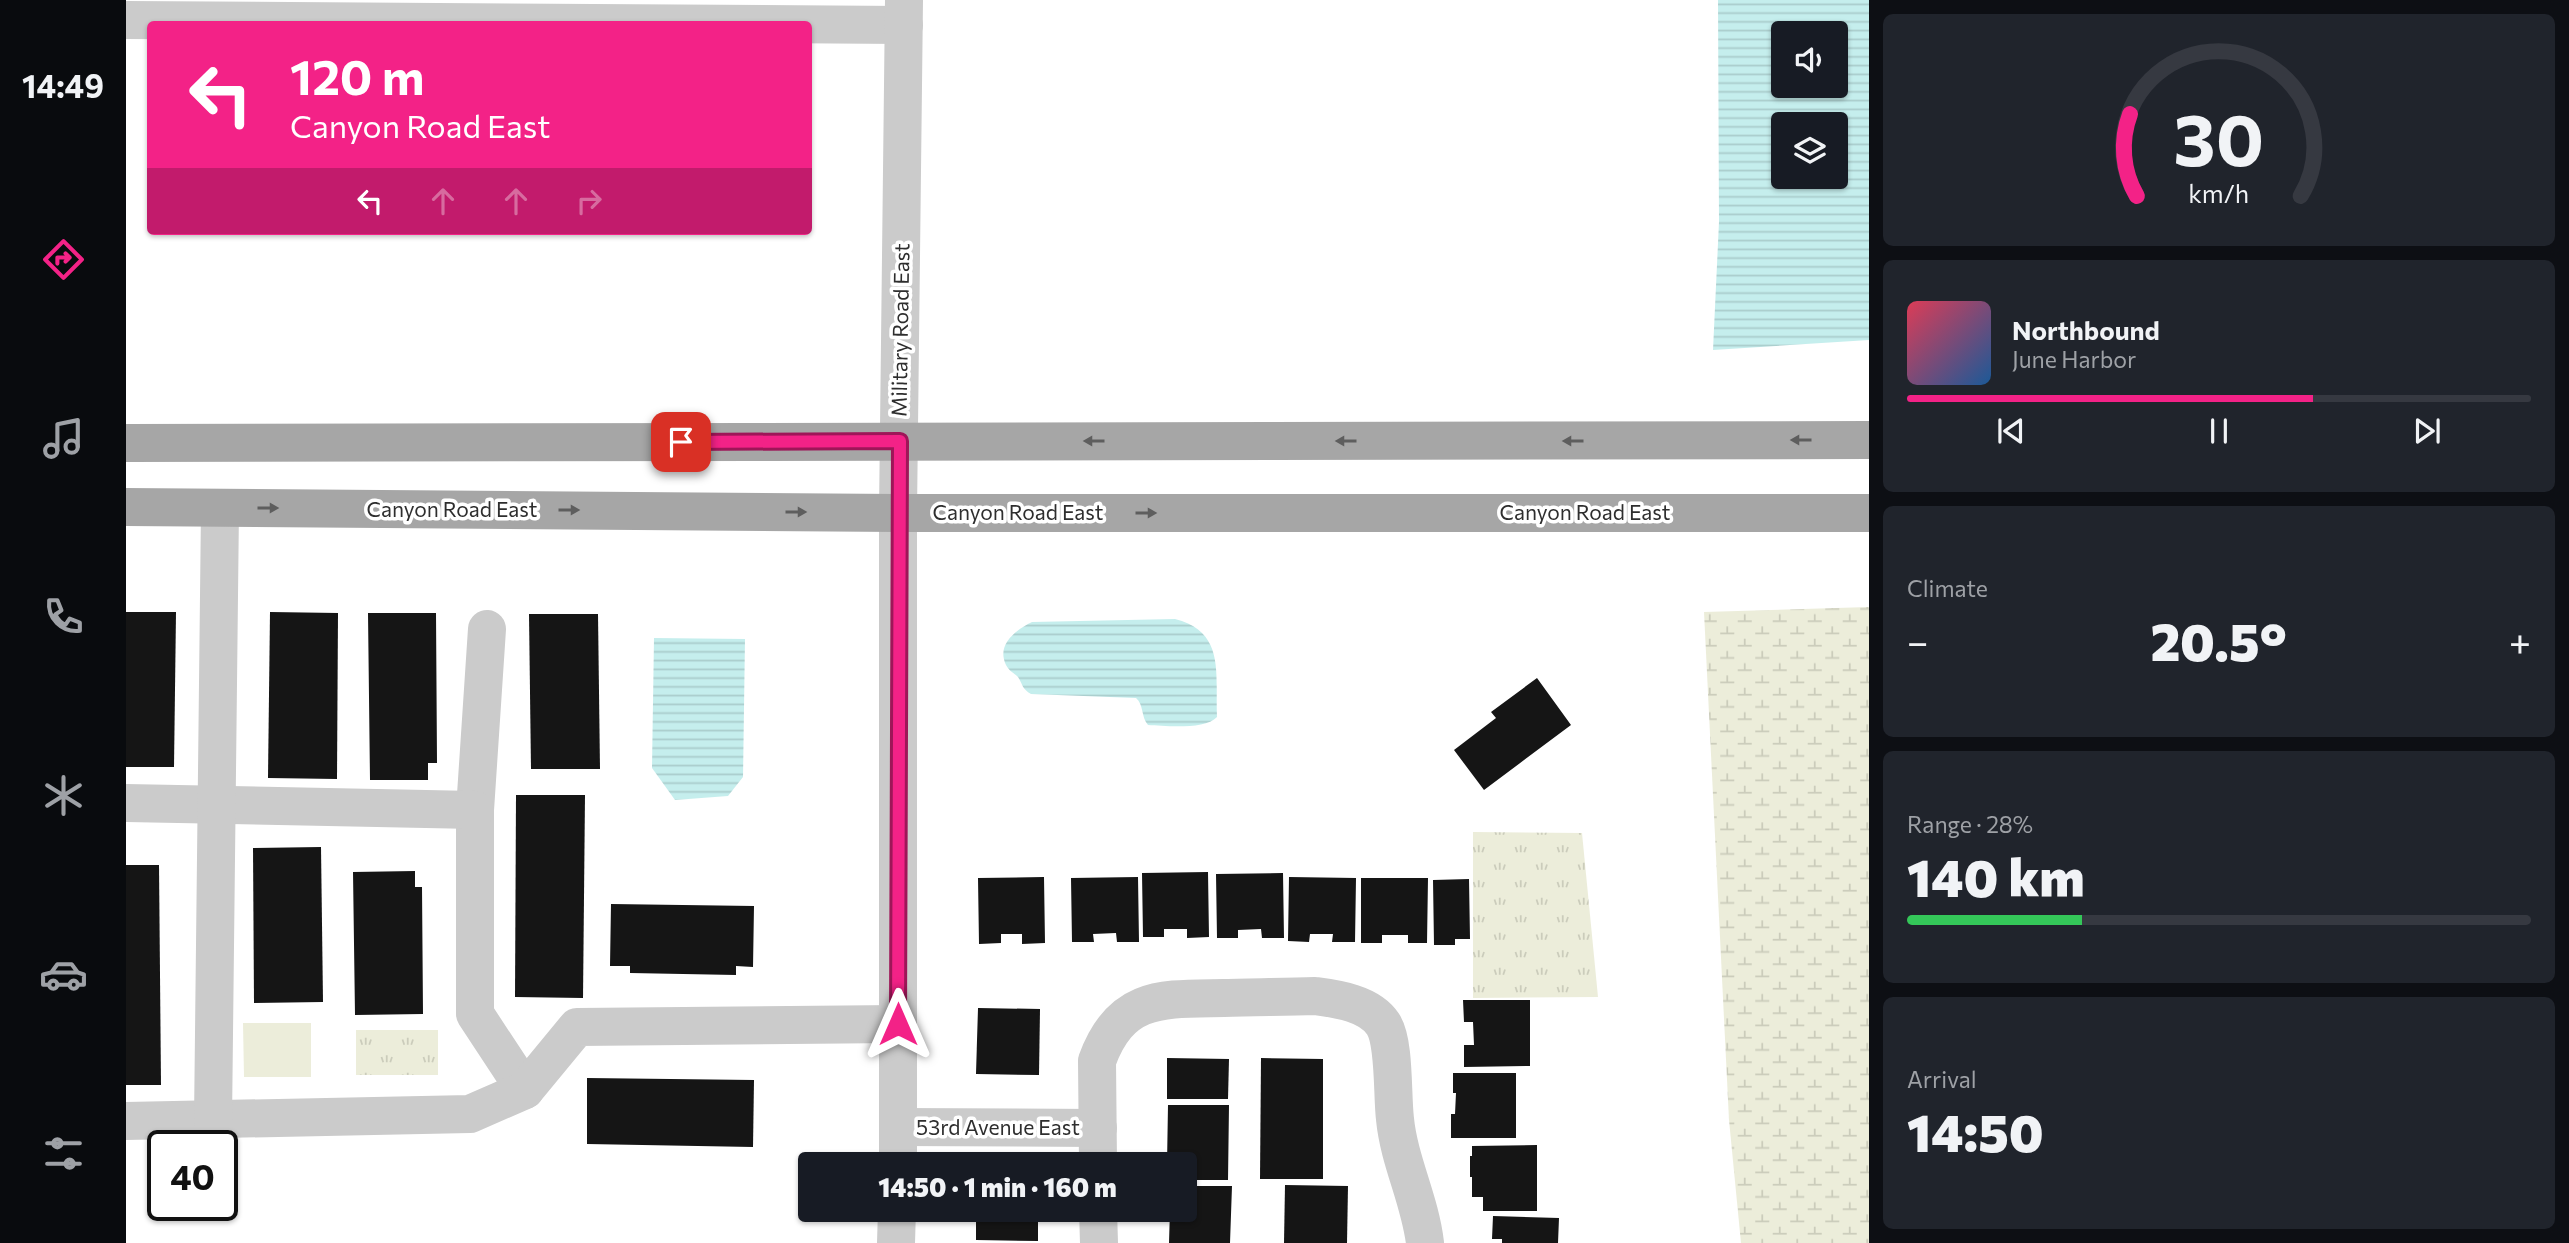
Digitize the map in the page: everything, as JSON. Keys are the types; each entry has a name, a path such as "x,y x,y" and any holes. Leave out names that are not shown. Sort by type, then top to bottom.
{"main road":[{"path":"126,443 1869,440"},
{"name":"Canyon Road East","path":"126,507 898,513 1869,513"}],"street":[{"path":"126,20 904,12"},
{"name":"Military Road East","path":"898,1145 898,513 904,12"},
{"path":"214,1121 219,508"},
{"path":"487,629 475,810 475,1014 525,1090"},
{"path":"126,803 475,810"},
{"path":"1098,1146 1097,1061 1102,1046 1121,1021 1135,1009 1163,999 1315,996 1355,1004 1382,1022 1389,1037 1395,1122 1406,1172 1422,1219 1425,1243"},
{"path":"126,1121 470,1114 525,1090 577,1027 898,1024"},
{"name":"53rd Avenue East","path":"898,1145 1098,1146"},
{"path":"896,1243 897,1222"},
{"path":"1098,1222 1098,1243"}],"green space":[{"path":"1869,607 1869,1243 1741,1243 1729,1120 1704,612"},
{"path":"1473,832 1582,833 1598,997 1473,998"},
{"path":"243,1023 311,1023 311,1077 244,1077"},
{"path":"356,1030 438,1030 438,1075 356,1075"}],"water":[{"path":"1718,0 1869,0 1869,340 1713,350 1719,222"},
{"path":"1175,619 1191,625 1203,634 1214,657 1217,717 1204,724 1148,725 1136,698 1031,694 1007,667 1004,657 1009,639 1032,622"},
{"path":"654,638 745,639 743,777 728,796 675,800 652,768"}],"building":[{"path":"126,612 176,612 174,767 126,767"},
{"path":"270,612 338,613 337,779 268,778"},
{"path":"368,613 436,613 437,763 428,763 428,780 370,780"},
{"path":"529,614 598,614 600,769 531,769"},
{"path":"1537,678 1571,725 1484,790 1454,750 1496,718 1491,712"},
{"path":"516,795 585,795 583,998 515,997"},
{"path":"321,847 323,1002 254,1003 253,848"},
{"path":"126,865 159,865 161,1085 126,1085"},
{"path":"415,871 415,887 422,887 423,1014 355,1015 353,872"},
{"path":"1208,872 1209,937 1187,938 1187,929 1164,929 1164,937 1143,937 1142,873"},
{"path":"1283,873 1284,938 1262,938 1261,929 1238,930 1238,938 1217,938 1216,874"},
{"path":"1044,877 1045,943 1022,944 1022,934 1001,934 1001,943 979,944 978,878"},
{"path":"1138,877 1139,942 1117,942 1116,933 1093,934 1094,942 1072,942 1071,878"},
{"path":"1289,877 1356,878 1355,942 1332,942 1333,934 1310,934 1309,942 1288,941"},
{"path":"1361,878 1428,878 1427,943 1408,943 1408,935 1382,935 1382,943 1361,943"},
{"path":"1469,879 1470,939 1455,939 1455,945 1434,945 1433,880"},
{"path":"611,904 754,906 753,967 736,966 736,975 630,973 630,966 610,966"},
{"path":"1463,1000 1530,1000 1530,1066 1464,1067 1464,1045 1474,1045 1473,1022 1464,1022"},
{"path":"978,1008 1040,1009 1039,1075 976,1074"},
{"path":"1167,1058 1229,1059 1228,1099 1167,1099"},
{"path":"1261,1058 1323,1059 1323,1179 1260,1179"},
{"path":"1453,1073 1516,1073 1516,1138 1451,1138 1451,1114 1455,1114 1456,1093 1453,1093"},
{"path":"587,1078 754,1080 753,1147 587,1144"},
{"path":"1168,1105 1229,1105 1228,1180 1197,1180 1197,1152 1167,1152"},
{"path":"1537,1145 1537,1211 1483,1211 1483,1197 1472,1197 1472,1146"},
{"path":"1285,1185 1348,1186 1347,1243 1284,1243"},
{"path":"1197,1186 1232,1186 1230,1243 1169,1243 1170,1222 1197,1222"},
{"path":"1493,1216 1559,1218 1558,1243 1502,1243 1502,1239 1492,1239"},
{"path":"976,1222 1038,1222 1038,1241 976,1240"}],"route":[{"path":"681,442 900,441 898,1024"}]}
